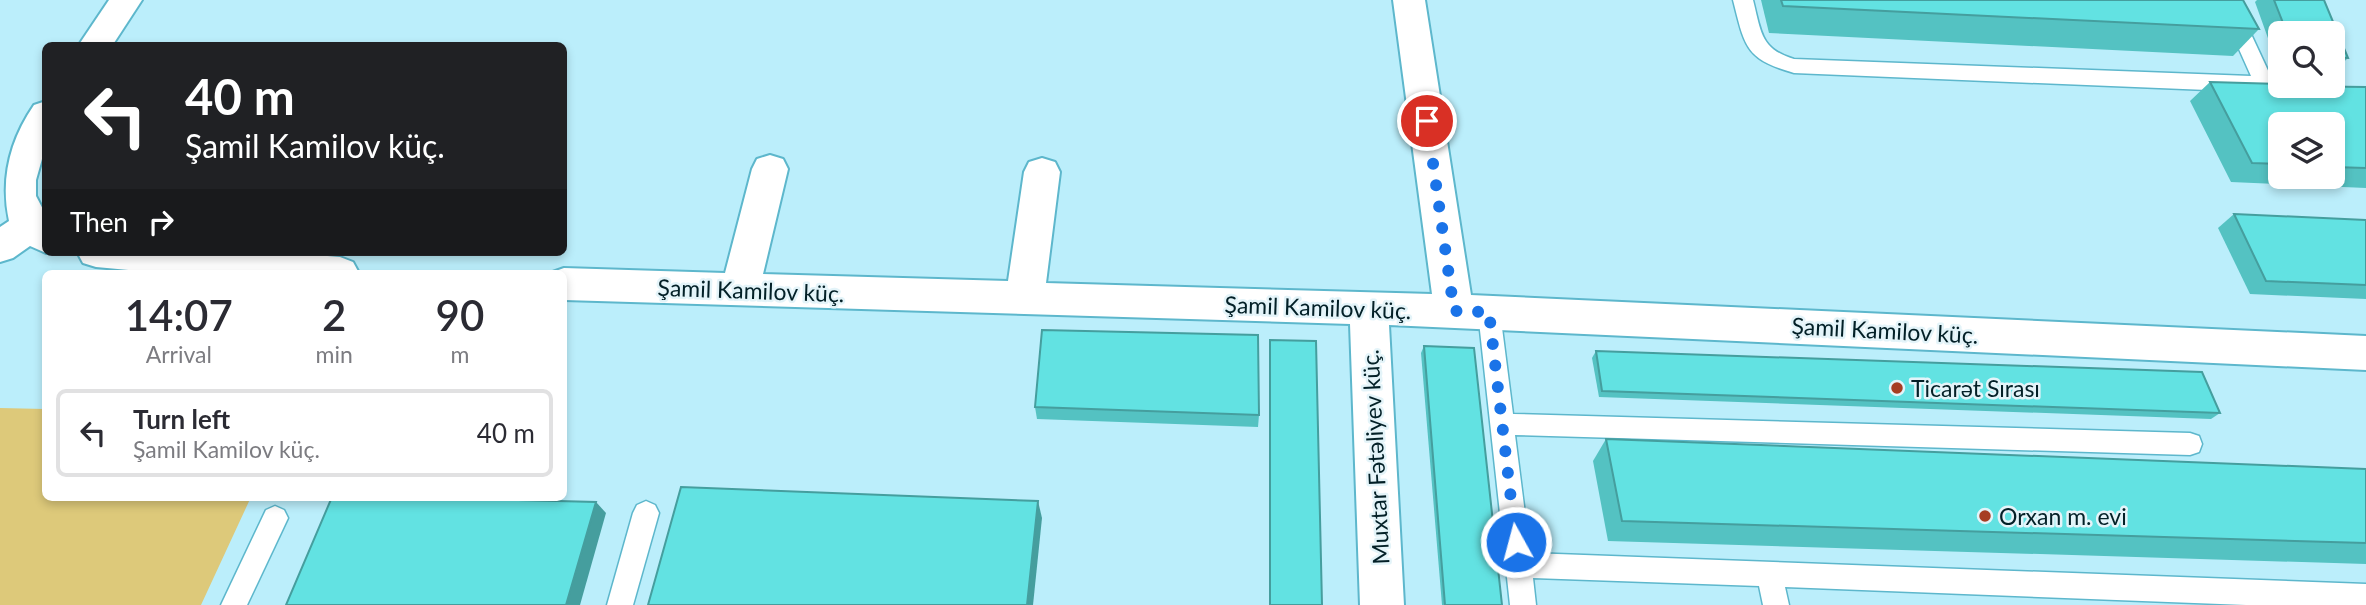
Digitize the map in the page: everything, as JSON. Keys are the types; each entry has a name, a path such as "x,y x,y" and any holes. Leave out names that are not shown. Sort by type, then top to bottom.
{"street":[{"path":"97,42 126,0"},
{"path":"1409,0 1471,312"},
{"path":"24,237 12,206 11,183 7,171 42,120"},
{"path":"740,291 770,169"},
{"path":"1025,297 1042,172"},
{"path":"142,256 305,270"},
{"name":"Şamil Kamilov küç.","path":"567,284 1471,312 2366,353"},
{"name":"Muxtar Fətəliyev küç.","path":"1368,310 1382,605"}],"lane":[{"path":"1743,0 1757,48 1771,60 1794,66 2268,84"},
{"path":"2210,0 2224,6 2268,77"},
{"path":"1471,312 1502,424 1523,605"},
{"path":"1502,424 2190,444"},
{"path":"620,605 646,513"},
{"path":"234,605 275,518"},
{"path":"1519,565 2366,597"},
{"path":"1769,574 1776,605"}],"shaded area":[{"path":"0,408 42,409 42,501 249,501 201,605 0,605"}],"building":[{"path":"1781,0 2243,0 2259,29 1783,6"},
{"path":"2274,0 2324,0 2333,21 2282,21"},
{"path":"2210,82 2268,84 2268,98 2345,98 2345,87 2366,87 2366,168 2345,167 2345,112 2268,112 2268,164 2252,163"},
{"path":"2234,214 2366,220 2366,285 2266,281"},
{"path":"1042,330 1258,335 1259,415 1035,407"},
{"path":"1270,340 1316,341 1322,605 1270,605"},
{"path":"1424,346 1474,348 1502,605 1445,605"},
{"name":"Ticarət Sırası","path":"1596,351 2202,372 2220,413 1602,391"},
{"name":"Orxan m. evi","path":"1606,439 2366,469 2366,543 1622,521"},
{"path":"681,487 1038,501 1027,605 648,605"},
{"path":"330,501 596,502 566,605 286,605"}],"place":[{"name":"Ticarət Sırası","path":"1897,388"},
{"name":"Orxan m. evi","path":"1985,516"}],"route":[{"path":"1427,121 1454,311 1489,312 1516,542"}]}
